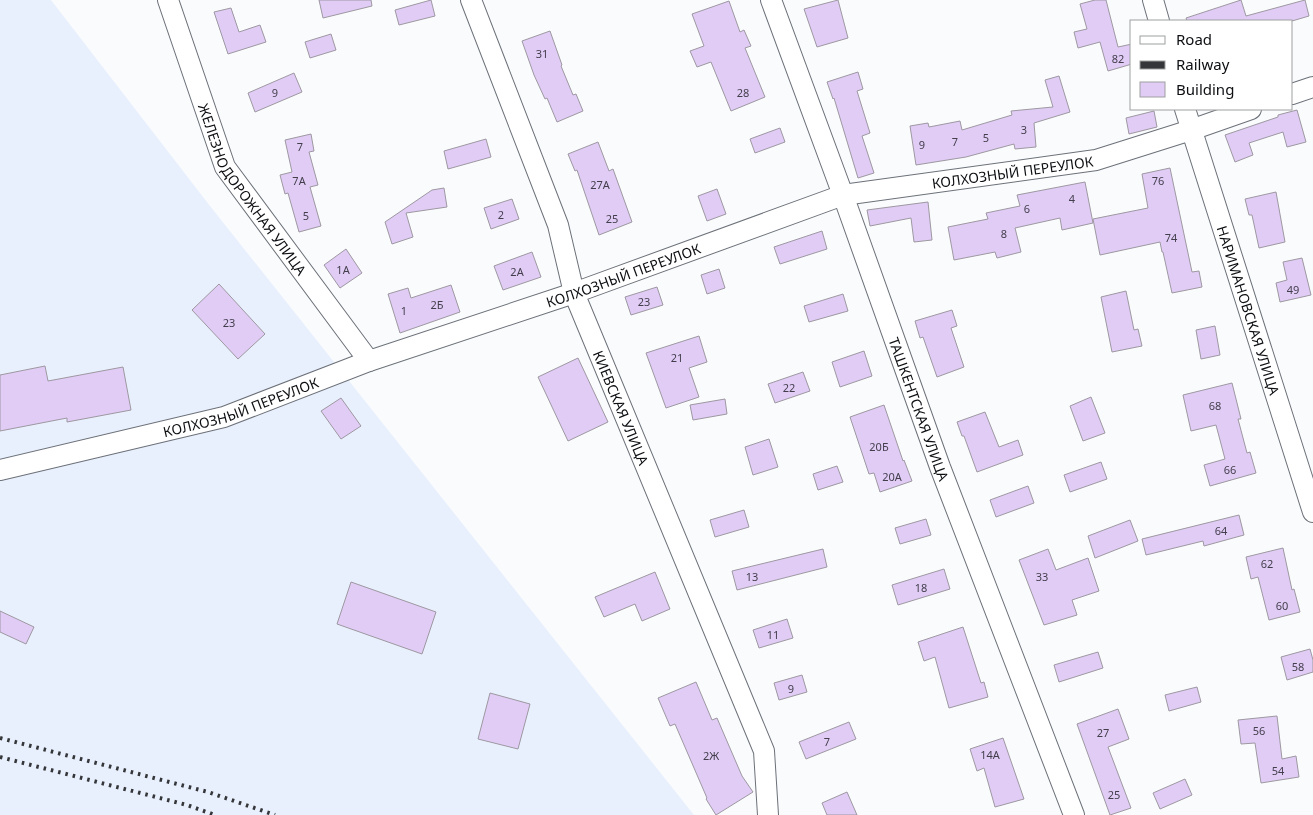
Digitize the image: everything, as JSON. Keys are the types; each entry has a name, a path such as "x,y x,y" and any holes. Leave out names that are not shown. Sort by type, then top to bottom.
{"street":[{"name":"ЖЕЛЕЗНОДОРОЖНАЯ УЛИЦА","path":"168,0 225,168 369,361"},
{"name":"КИЕВСКАЯ УЛИЦА","path":"471,0 558,224 574,293 764,750 768,815"},
{"name":"ТАШКЕНТСКАЯ УЛИЦА","path":"771,0 940,467 1074,815"},
{"path":"1153,0 1159,20"},
{"path":"1293,94 1313,87"},
{"name":"НАРИМАНОВСКАЯ УЛИЦА","path":"1185,110 1313,512"},
{"name":"КОЛХОЗНЫЙ ПЕРЕУЛОК","path":"0,470 224,417 369,361 574,293 843,195 1096,160 1248,110"}],"shaded area":[{"path":"0,0 51,0 210,206 694,815 0,815"}],"building":[{"path":"319,0 371,0 372,6 323,18"},
{"path":"431,0 435,16 399,25 395,10"},
{"path":"838,0 848,38 817,47 804,9"},
{"path":"1095,0 1106,0 1118,47 1130,44 1130,65 1108,71 1100,42 1078,48 1074,32 1087,29 1080,4"},
{"path":"1241,0 1246,16 1305,0 1309,16 1293,21 1187,20 1186,18"},
{"path":"729,1 740,32 744,30 751,46 745,48 765,97 731,111 711,62 697,67 690,51 704,46 692,14"},
{"path":"231,8 239,32 260,25 266,42 228,54 214,12"},
{"path":"550,31 561,66 573,95 576,94 583,111 557,122 547,98 545,99 534,75 522,41"},
{"path":"331,34 336,50 310,58 305,42"},
{"path":"858,72 863,89 857,91 870,133 862,136 874,173 858,178 834,98 827,82"},
{"path":"294,73 302,92 255,112 248,93"},
{"path":"1059,76 1070,112 1034,123 1036,147 1015,149 1014,144 966,157 916,165 910,126 928,123 929,127 960,121 962,130 1012,115 1011,111 1053,107 1045,80"},
{"path":"1297,110 1306,142 1287,147 1283,132 1249,143 1253,155 1235,162 1225,135 1278,117 1278,115"},
{"path":"1154,111 1157,127 1129,134 1126,118"},
{"path":"780,128 785,142 755,153 750,139"},
{"path":"311,134 314,151 309,152 318,185 310,187 321,226 299,232 288,193 285,194 280,175 292,172 285,140"},
{"path":"486,139 491,157 448,169 444,151"},
{"path":"598,142 609,171 613,169 632,222 599,235 577,170 575,171 568,154"},
{"path":"1170,168 1192,272 1199,271 1202,287 1172,293 1160,242 1100,255 1093,219 1148,208 1142,174"},
{"path":"1085,182 1093,223 1062,230 1060,218 1015,228 1021,252 997,258 995,252 954,260 948,227 988,219 986,213 1020,206 1017,195"},
{"path":"444,188 447,207 406,213 413,237 392,244 385,222 432,190"},
{"path":"717,189 726,214 707,221 698,196"},
{"path":"1276,192 1285,242 1259,248 1252,215 1249,215 1245,199"},
{"path":"512,199 519,219 491,229 484,208"},
{"path":"928,202 932,240 914,242 911,218 870,226 867,210"},
{"path":"822,231 827,249 780,264 774,247"},
{"path":"346,249 362,273 340,288 324,265"},
{"path":"532,252 541,277 503,290 494,266"},
{"path":"1302,258 1311,295 1280,302 1276,283 1287,280 1283,262"},
{"path":"719,269 725,288 707,294 701,275"},
{"path":"219,284 265,334 238,359 192,310"},
{"path":"451,285 460,312 400,333 388,294 408,288 411,298"},
{"path":"657,287 663,305 631,315 625,297"},
{"path":"1126,291 1134,330 1138,329 1142,346 1112,352 1101,297"},
{"path":"843,294 848,311 809,322 804,306"},
{"path":"952,310 957,326 951,328 964,367 937,377 923,337 920,338 915,321"},
{"path":"1215,326 1220,355 1201,359 1196,330"},
{"path":"699,336 707,362 689,368 699,397 666,408 646,353"},
{"path":"864,351 872,376 840,387 832,362"},
{"path":"578,358 608,422 568,441 538,377"},
{"path":"45,366 48,381 123,367 131,410 67,422 67,418 0,431 0,375"},
{"path":"803,372 810,391 775,403 768,384"},
{"path":"1232,383 1241,419 1238,419 1247,453 1250,452 1256,473 1210,486 1204,465 1225,459 1216,425 1191,431 1183,395"},
{"path":"1091,397 1105,433 1083,441 1070,406"},
{"path":"341,398 361,426 341,439 321,411"},
{"path":"725,399 727,414 693,420 690,405"},
{"path":"884,405 903,461 912,481 880,492 874,473 869,474 850,417"},
{"path":"985,412 999,447 1018,440 1023,455 977,472 957,422"},
{"path":"769,439 778,467 753,475 745,447"},
{"path":"1101,462 1107,479 1070,492 1064,475"},
{"path":"837,466 843,482 818,490 813,474"},
{"path":"1028,486 1034,503 996,517 990,500"},
{"path":"744,510 749,527 715,537 710,520"},
{"path":"1239,515 1244,535 1204,546 1203,541 1146,555 1142,539"},
{"path":"926,519 931,535 900,544 895,528"},
{"path":"1130,520 1138,541 1095,558 1088,536"},
{"path":"1283,548 1292,590 1294,589 1300,612 1269,620 1258,577 1251,579 1246,557"},
{"path":"823,549 827,567 737,590 732,571"},
{"path":"1048,549 1056,570 1088,558 1099,591 1072,600 1077,615 1044,625 1019,560"},
{"path":"944,569 950,589 898,605 892,585"},
{"path":"655,572 670,609 642,621 635,604 604,617 595,597"},
{"path":"351,582 436,612 422,654 337,624"},
{"path":"0,611 34,627 26,644 0,632"},
{"path":"787,619 793,638 759,648 753,630"},
{"path":"963,627 981,683 984,682 988,697 949,708 935,657 924,661 918,642"},
{"path":"1310,649 1313,660 1313,672 1287,680 1281,657"},
{"path":"1098,652 1103,668 1059,682 1054,665"},
{"path":"802,675 807,692 779,700 774,683"},
{"path":"696,682 712,720 717,718 742,776 753,792 716,815 706,799 675,724 670,726 658,698"},
{"path":"1197,687 1201,702 1169,711 1165,695"},
{"path":"490,693 530,704 518,749 478,739"},
{"path":"1118,709 1129,739 1108,747 1131,808 1110,815 1077,724"},
{"path":"1277,716 1282,759 1296,756 1299,777 1261,783 1255,743 1241,744 1238,720"},
{"path":"849,722 856,739 806,759 799,742"},
{"path":"1003,738 1024,799 995,807 984,768 977,771 970,749"},
{"path":"1185,779 1192,795 1160,809 1153,793"},
{"path":"847,792 857,815 827,815 822,803"}],"railway":[{"path":"0,738 208,792 275,815"},
{"path":"0,757 187,805 215,815"}]}
